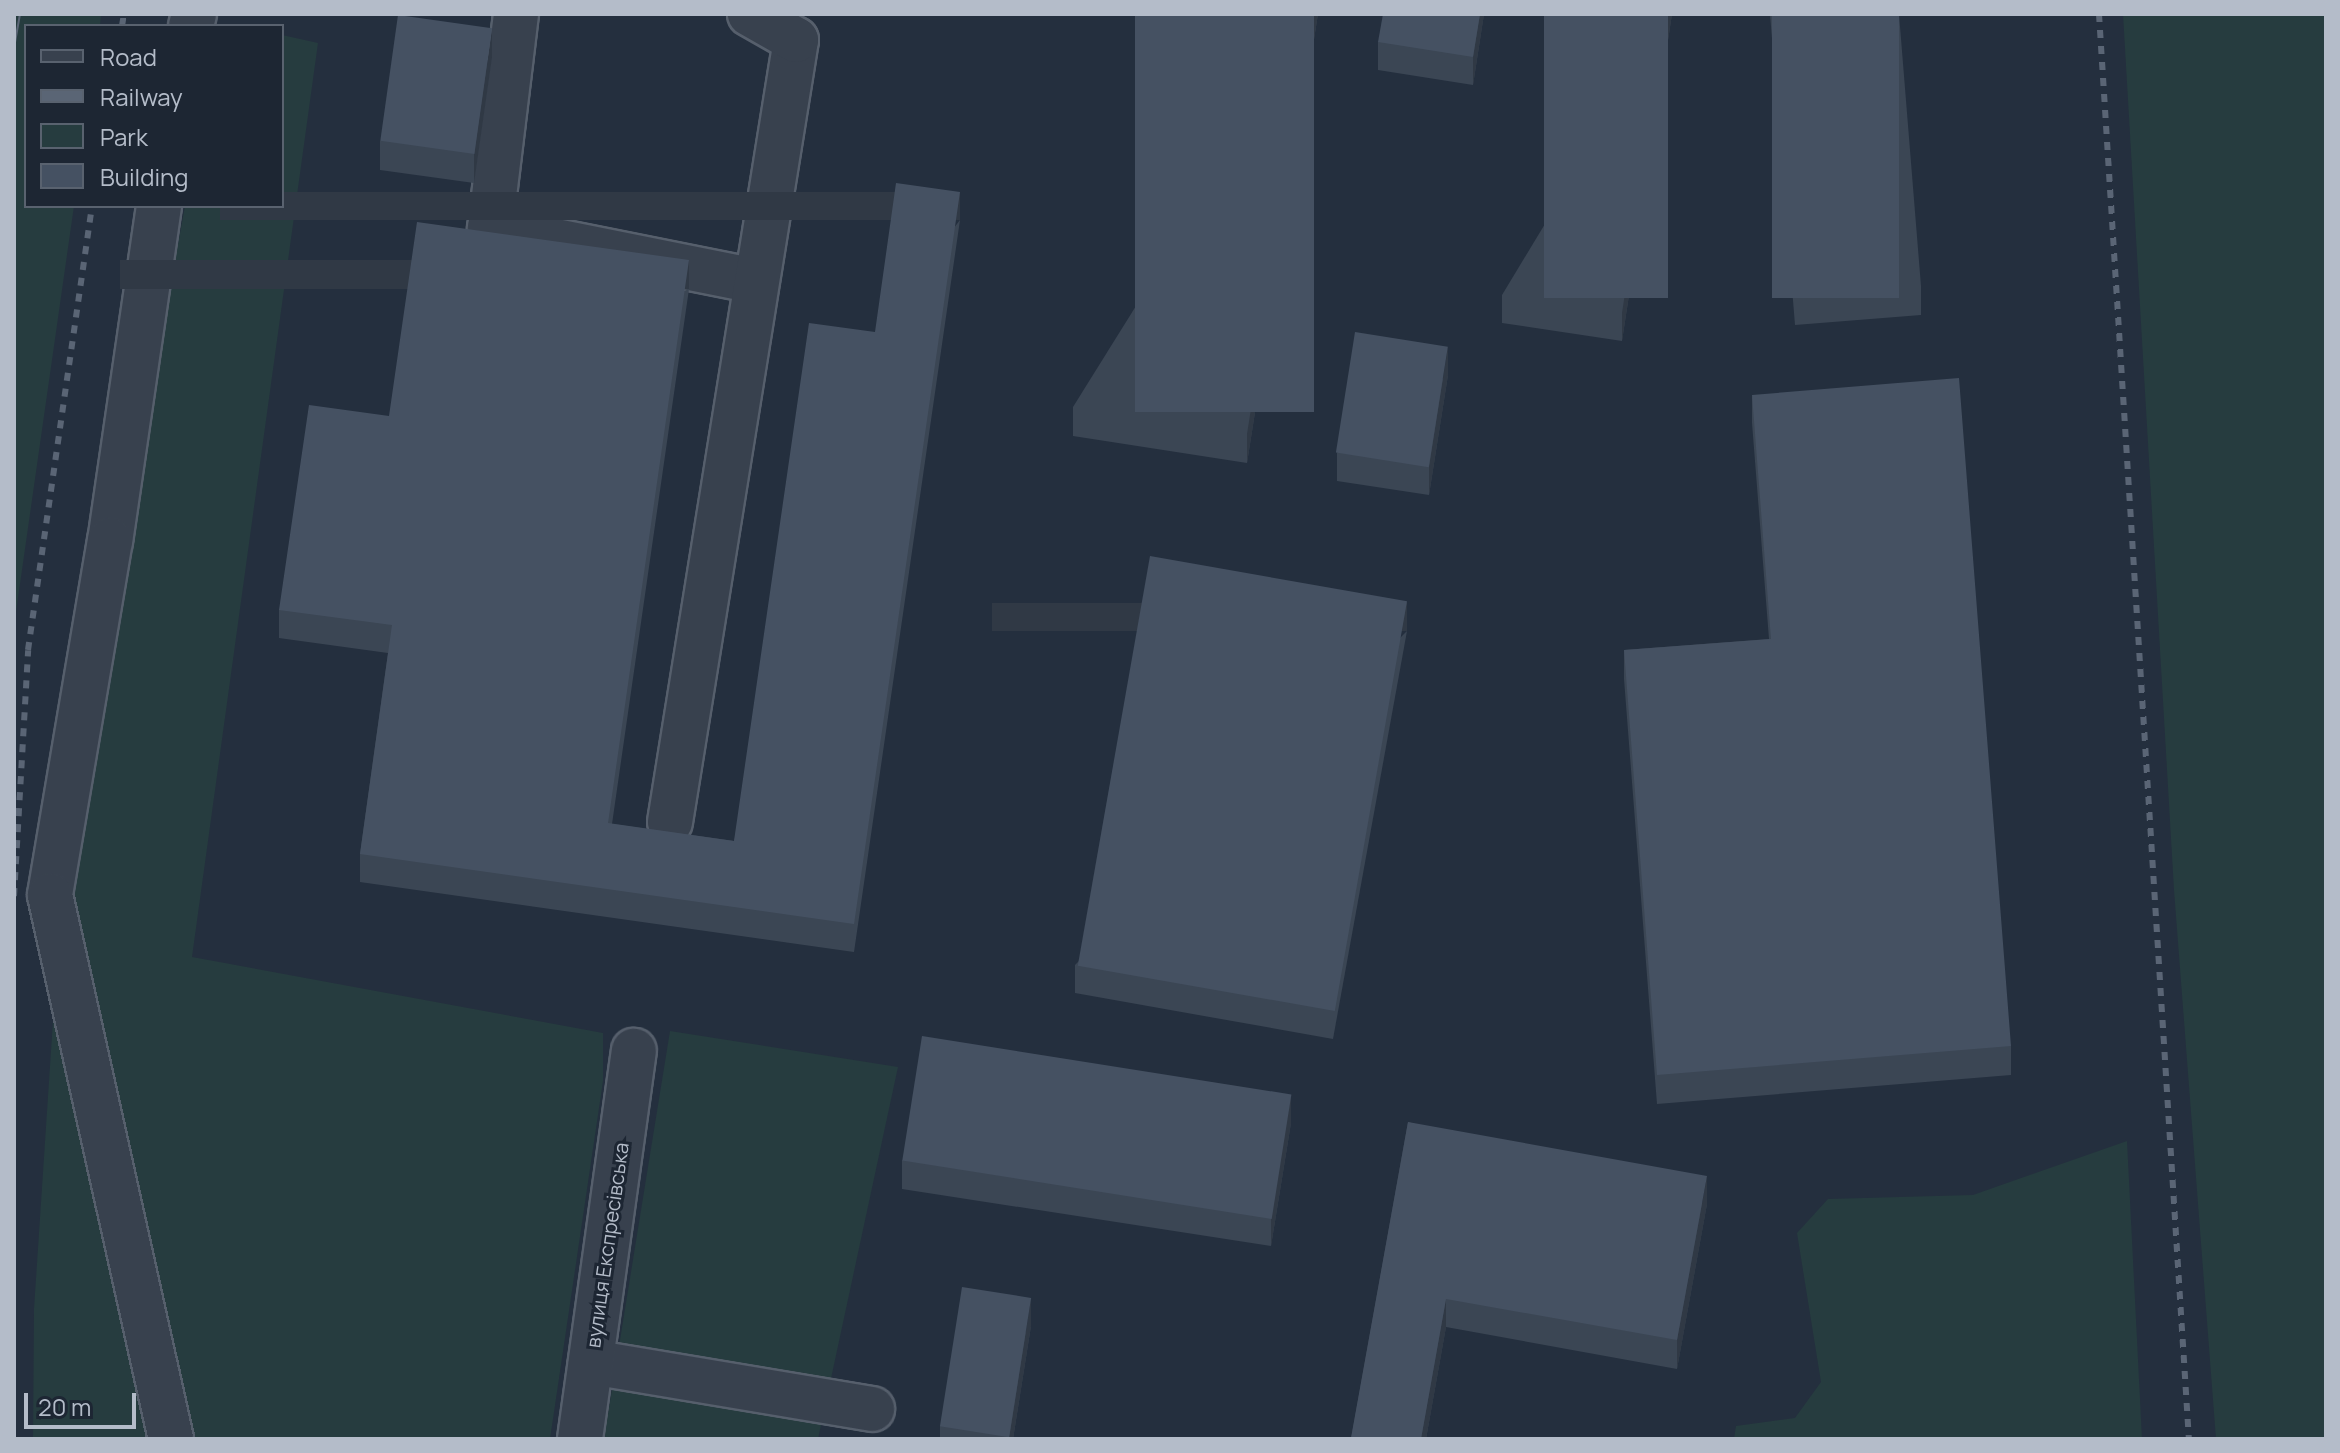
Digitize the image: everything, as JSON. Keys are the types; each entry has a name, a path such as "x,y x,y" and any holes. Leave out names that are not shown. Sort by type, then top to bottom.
{"street":[{"path":"516,14 490,228 756,281"},
{"path":"670,822 796,40 750,14"},
{"path":"159,208 110,540 50,895 171,1439"},
{"name":"вулиця Експресівська","path":"580,1439 634,1051"},
{"path":"591,1362 872,1409"}],"green space":[{"path":"14,14 101,14 100,24 24,24 24,208 74,208 14,626"},
{"path":"2123,14 2326,14 2326,1439 2216,1439 2174,890"},
{"path":"284,35 318,43 192,957 603,1033 603,1081 550,1439 33,1439 34,1309 62,884 185,208 284,208"},
{"path":"670,1031 898,1067 818,1439 604,1439"},
{"path":"2127,1141 2142,1439 1734,1439 1736,1426 1795,1418 1821,1382 1797,1233 1828,1199 1973,1195"}],"building":[{"path":"1135,14 1314,14 1314,412 1135,412"},
{"path":"1383,14 1480,14 1473,57 1378,42"},
{"path":"1544,14 1668,14 1668,298 1544,298"},
{"path":"1772,14 1899,14 1899,298 1772,298"},
{"path":"398,15 492,28 474,154 380,141"},
{"path":"896,183 960,192 854,924 360,854 392,625 279,610 309,405 389,416 417,222 689,260 608,823 734,841 809,323 875,332"},
{"path":"1355,332 1448,347 1429,467 1336,452"},
{"path":"1959,378 2011,1046 1657,1075 1624,650 1771,639 1752,395"},
{"path":"1150,556 1407,601 1335,1011 1078,966"},
{"path":"922,1036 1291,1095 1272,1219 902,1160"},
{"path":"1408,1122 1707,1176 1677,1340 1446,1299 1421,1439 1351,1438"},
{"path":"962,1287 1031,1298 1009,1437 940,1426"}],"tram line":[{"path":"14,48 20,14"}],"railway":[{"path":"122,24 124,14"},
{"path":"2099,14 2189,1439"},
{"path":"14,896 28,650 92,208"}]}
